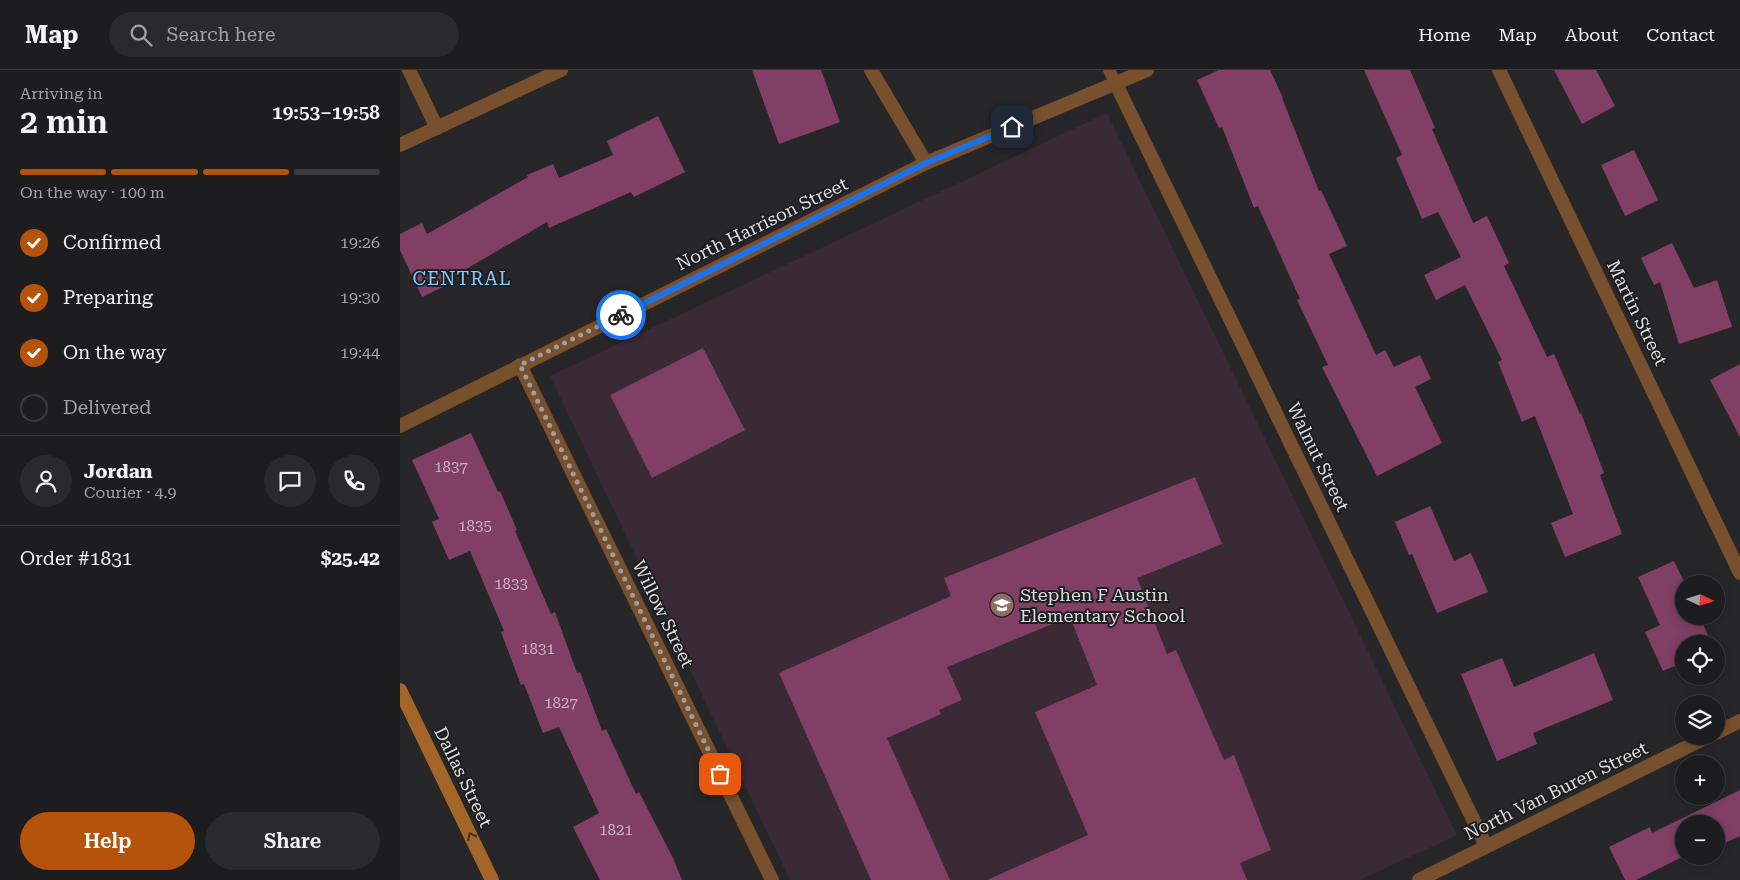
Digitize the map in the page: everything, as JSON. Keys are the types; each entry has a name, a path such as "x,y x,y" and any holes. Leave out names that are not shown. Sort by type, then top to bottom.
{"main road":[{"name":"Dallas Street","path":"400,690 492,880"}],"street":[{"path":"409,70 437,128"},
{"path":"400,145 561,70"},
{"path":"871,70 926,163"},
{"name":"North Harrison Street","path":"400,426 926,163 1147,70"},
{"name":"Martin Street","path":"1499,70 1740,573"},
{"name":"Walnut Street","path":"1116,84 1486,846"},
{"name":"Willow Street","path":"520,365 772,880"},
{"path":"1725,728 1740,721"},
{"name":"North Van Buren Street","path":"1419,880 1691,745"}],"lane":[{"path":"1110,70 1116,84"}],"shaded area":[{"name":"Stephen F Austin Elementary School","path":"1107,113 1457,835 1360,880 790,880 550,376"}],"building":[{"path":"752,70 821,70 840,122 779,144"},
{"path":"1219,70 1270,70 1283,98 1319,191 1321,190 1347,246 1329,254 1376,355 1385,350 1394,367 1420,355 1431,379 1415,387 1442,443 1377,476 1322,367 1328,365 1297,300 1300,299 1258,206 1254,208 1222,127 1219,128 1197,80"},
{"path":"1364,70 1410,70 1435,128 1432,129 1473,223 1487,216 1509,263 1504,266 1547,357 1554,354 1581,413 1604,473 1600,475 1622,534 1565,557 1551,523 1573,514 1535,416 1522,422 1498,362 1502,360 1465,285 1436,300 1424,275 1461,257 1438,212 1422,219 1396,158 1402,155"},
{"path":"1554,70 1596,70 1615,106 1582,124"},
{"path":"658,116 685,172 634,197 631,192 549,228 547,222 449,279 451,283 422,297 400,250 400,234 422,223 427,234 528,177 527,175 553,164 559,178 613,155 607,141"},
{"path":"1634,150 1658,200 1625,216 1601,165"},
{"path":"1672,243 1694,288 1717,280 1732,327 1679,344 1660,282 1654,285 1641,258"},
{"path":"703,348 745,430 652,478 610,395"},
{"path":"1740,364 1740,437 1710,380"},
{"path":"471,433 498,492 500,491 551,614 555,612 577,673 580,672 602,731 606,729 636,794 639,792 673,858 682,880 600,880 573,827 599,813 559,727 543,733 524,684 521,685 501,632 504,631 470,551 449,560 432,522 439,519 412,460"},
{"path":"1195,477 1222,544 1137,578 1167,654 1176,650 1224,760 1234,755 1271,850 1240,863 1247,880 987,880 1088,835 1035,712 1097,685 1070,617 947,667 962,700 939,710 941,714 887,738 950,880 871,880 779,673 951,596 944,578"},
{"path":"1430,506 1454,561 1471,553 1488,592 1437,613 1412,554 1409,555 1395,522"},
{"path":"1674,561 1681,575 1675,575 1675,625 1703,625 1708,635 1675,635 1675,666 1663,671 1645,632 1660,625 1638,577"},
{"path":"1594,653 1613,700 1533,733 1537,744 1497,761 1461,674 1502,658 1514,687"},
{"path":"1740,790 1740,836 1725,843 1725,815 1689,815 1709,805 1725,805 1725,797"},
{"path":"1675,822 1675,860 1636,880 1625,880 1609,847 1650,827 1652,833"}],"way so far":[{"path":"621,315 520,365 720,774"}],"place":[{"name":"Stephen F Austin Elementary School","path":"1002,605"}],"district":[{"name":"CENTRAL","path":"462,278"}],"route":[{"path":"621,315 926,163 1012,127"}]}
